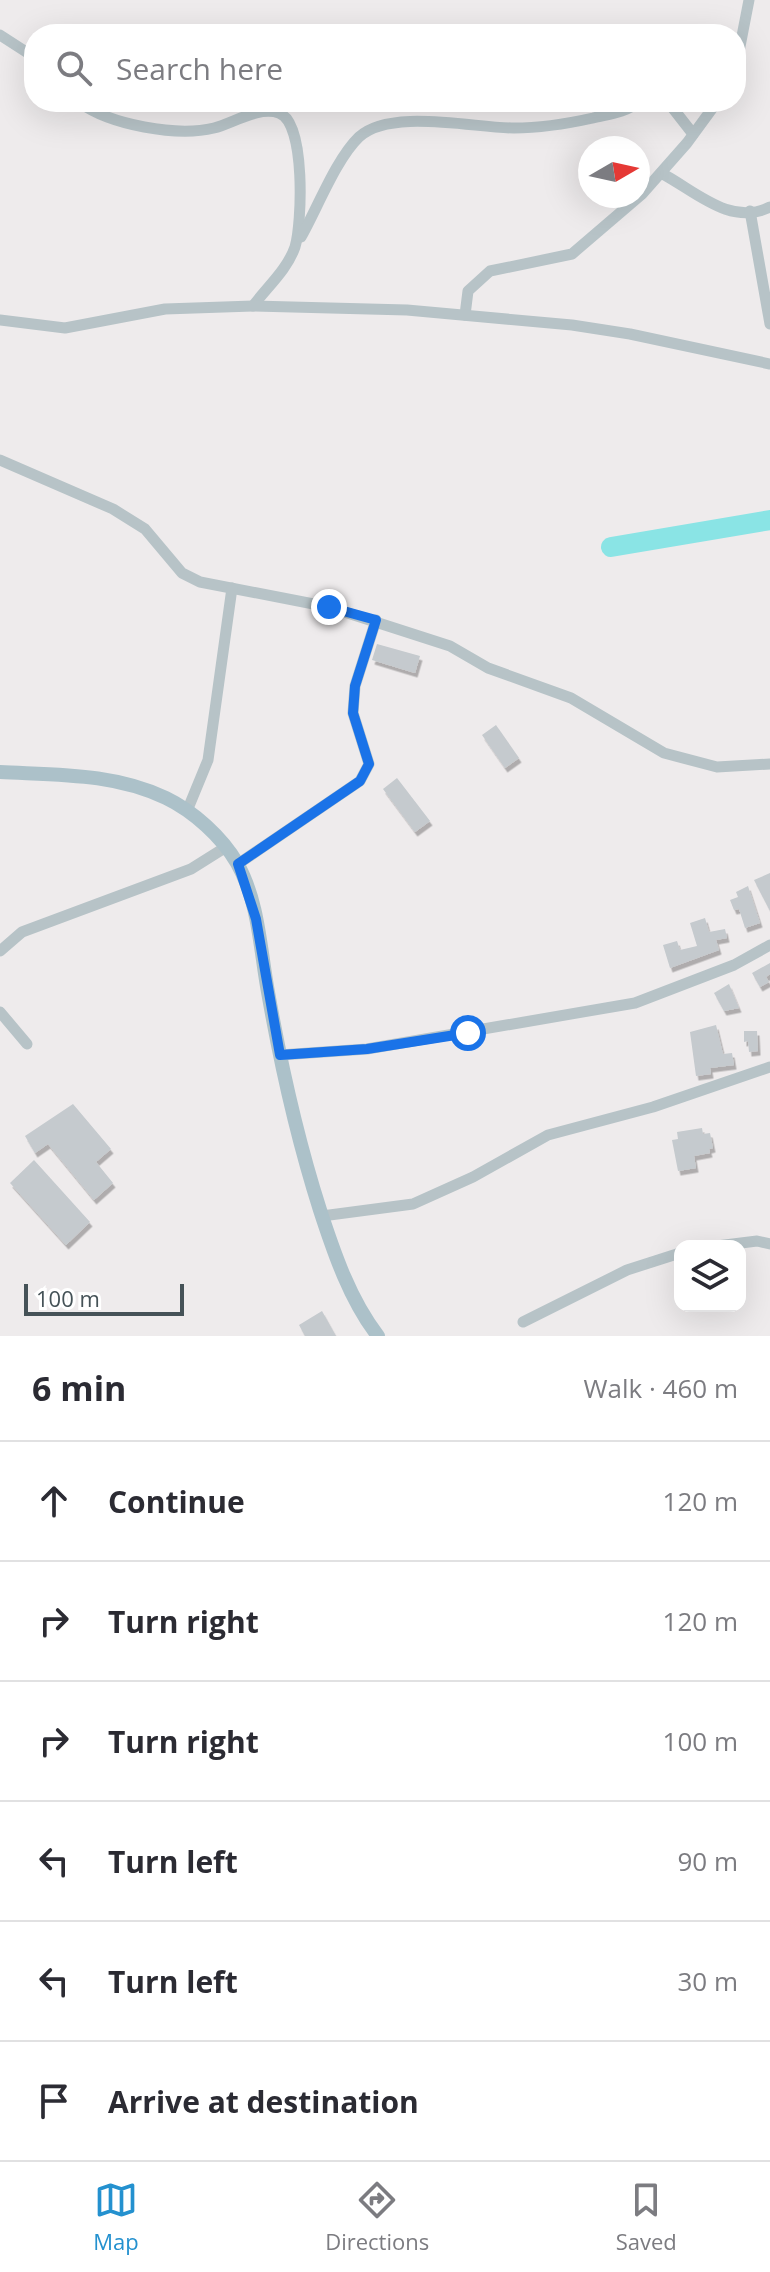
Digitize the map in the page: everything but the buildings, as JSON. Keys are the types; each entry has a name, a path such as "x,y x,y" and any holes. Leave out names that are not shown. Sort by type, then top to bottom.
{"main road":[{"path":"0,772 101,777 149,791 187,811 226,847 238,864 256,919 296,1132 322,1216 347,1282 378,1336"}],"street":[{"path":"744,24 749,0"},
{"path":"0,35 24,51"},
{"path":"98,112 173,132 199,131 268,112"},
{"path":"278,112 286,116 299,161 299,224 294,248"},
{"path":"253,306 283,270 329,182 357,139 370,128 421,121 511,128 551,127 618,112"},
{"path":"676,112 693,134"},
{"path":"465,315 468,291 490,271 572,254 642,194 710,112"},
{"path":"661,173 720,208 739,212 770,207"},
{"path":"750,211 770,324"},
{"path":"0,320 65,328 165,309 253,306 407,310 630,334 770,364"},
{"path":"0,460 113,509 145,529 182,573 200,582 315,604 376,620 450,646 488,668 571,698 664,753 717,767 770,764"},
{"path":"187,811 208,760 232,588"},
{"path":"238,864 360,781 369,764 353,713 355,686 376,620"},
{"path":"0,951 22,932 191,869 226,847"},
{"path":"280,1055 367,1049 635,1003 734,965 770,945"},
{"path":"0,1012 27,1044"},
{"path":"322,1216 413,1204 473,1177 548,1135 653,1107 768,1069"},
{"path":"746,1242 770,1244"},
{"path":"523,1322 627,1270 674,1255"}],"waterway":[{"path":"611,547 770,520"}],"route":[{"path":"329,607 376,620 355,686 353,713 369,764 360,781 238,864 256,919 280,1055 367,1049 468,1033"}]}
